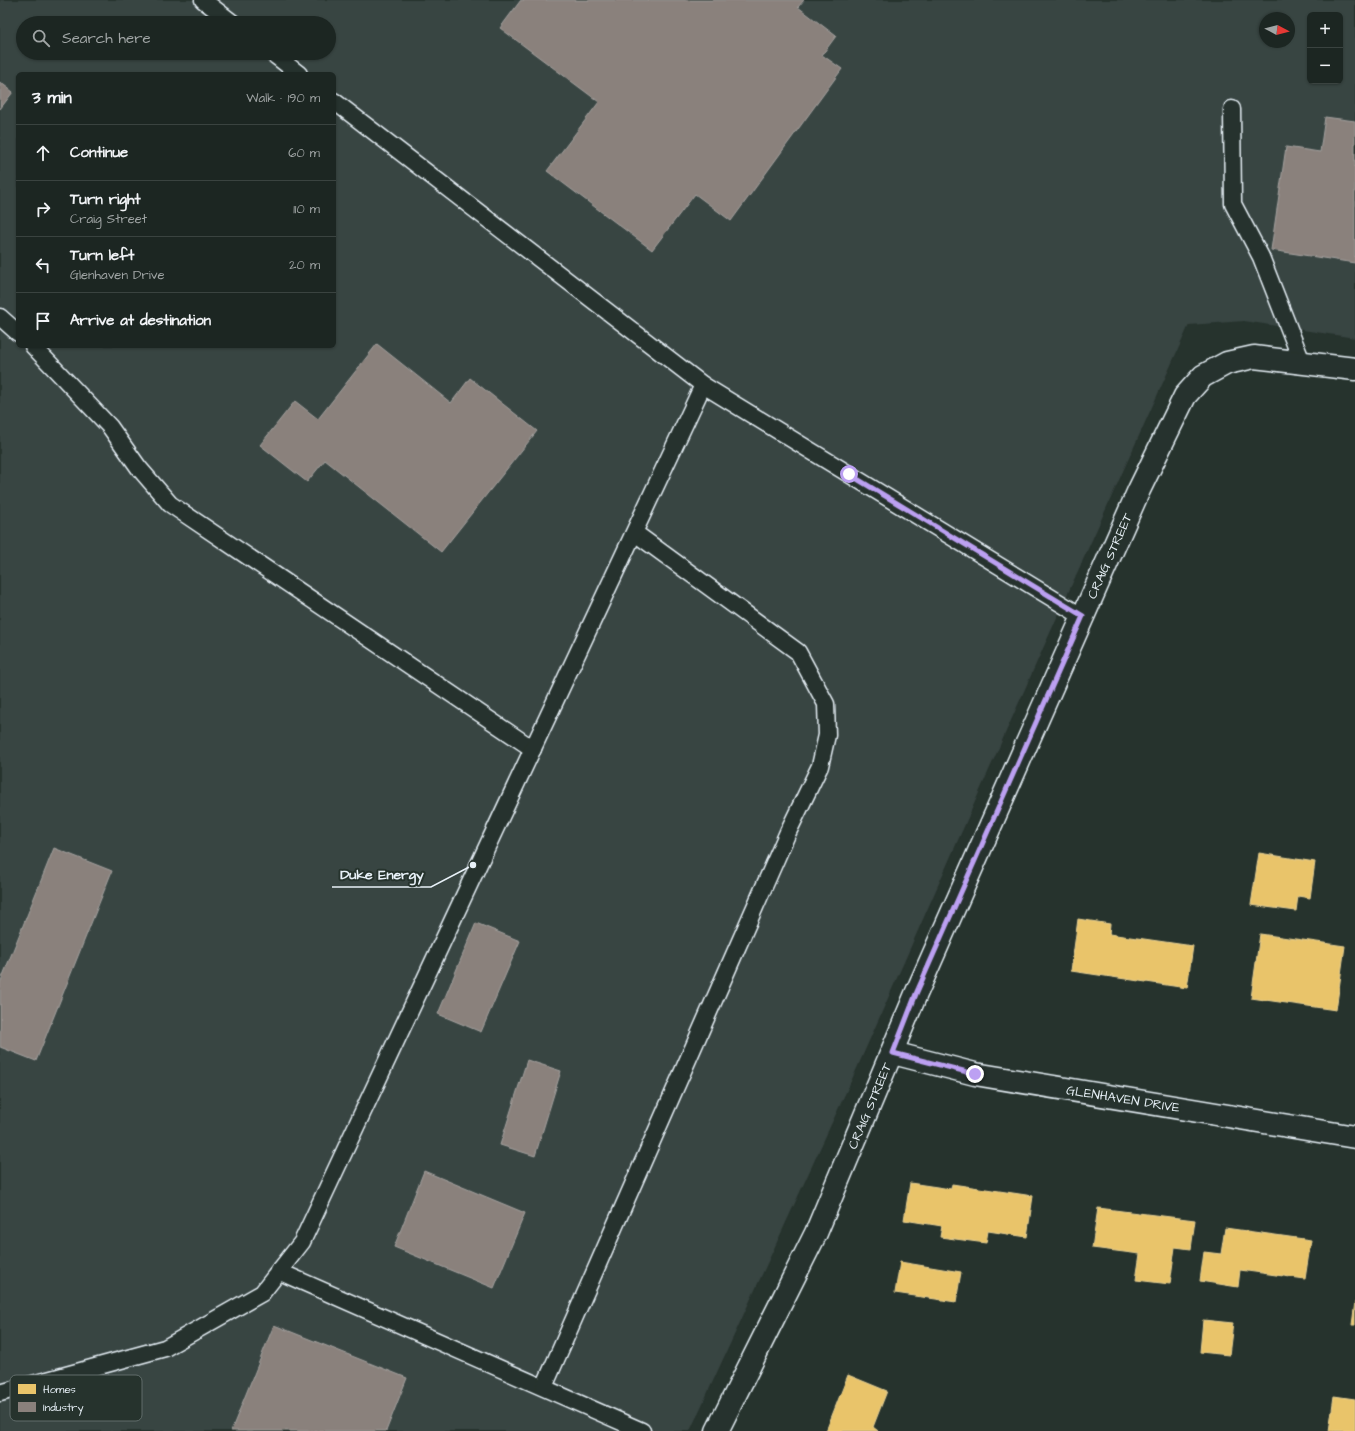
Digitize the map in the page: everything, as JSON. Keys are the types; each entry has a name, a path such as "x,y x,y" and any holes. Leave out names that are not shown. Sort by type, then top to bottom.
{"street":[{"name":"CRAIG STREET","path":"717,1431 816,1233 893,1053 916,994 1139,490 1185,396 1203,376 1228,362 1254,357 1355,369"},
{"name":"GLENHAVEN DRIVE","path":"893,1053 975,1074 1355,1137"}],"lane":[{"path":"203,0 224,16"},
{"path":"281,60 296,72"},
{"path":"336,103 702,385 1083,616"},
{"path":"1232,109 1233,204 1261,257 1302,362"},
{"path":"0,317 16,331"},
{"path":"35,348 110,427 139,468 170,504 534,749"},
{"path":"66,1375 165,1348 262,1293 302,1242 635,533 702,385"},
{"path":"544,1387 788,832 820,766 827,735 826,704 798,652 635,533"},
{"path":"278,1271 642,1431"},
{"path":"0,1393 10,1390"}],"shaded area":[{"path":"0,0 1355,0 1355,338 1244,321 1189,325 1036,664 858,1066 690,1431 0,1431"}],"building: Homes":[{"path":"1259,853 1315,862 1310,898 1298,896 1296,911 1251,905"},
{"path":"1078,919 1110,924 1109,934 1193,946 1187,988 1071,971"},
{"path":"1260,934 1345,946 1336,1010 1251,998"},
{"path":"910,1183 951,1189 952,1184 1033,1196 1027,1237 988,1231 986,1243 940,1237 942,1226 904,1220"},
{"path":"1098,1208 1195,1220 1191,1249 1175,1247 1170,1284 1136,1280 1140,1254 1092,1248"},
{"path":"1225,1228 1311,1240 1305,1279 1240,1270 1238,1287 1200,1281 1204,1252 1221,1254"},
{"path":"900,1262 961,1272 956,1302 895,1293"},
{"path":"1355,1302 1355,1325 1352,1325"},
{"path":"1203,1320 1233,1323 1229,1355 1200,1352"},
{"path":"848,1375 887,1391 873,1427 878,1431 826,1431"},
{"path":"1334,1396 1355,1399 1355,1431 1329,1431"}],"building: Industry":[{"path":"521,0 804,0 798,7 836,36 822,55 842,69 731,221 695,194 652,250 547,171 599,102 500,28"},
{"path":"0,82 13,92 0,109"},
{"path":"1325,117 1355,121 1355,263 1271,250 1286,147 1320,152"},
{"path":"377,344 451,403 470,378 537,431 441,552 325,460 307,482 260,445 295,401 318,419"},
{"path":"54,848 112,871 36,1061 0,1047 0,983"},
{"path":"476,923 520,941 481,1032 438,1014"},
{"path":"527,1060 561,1071 535,1156 500,1145"},
{"path":"424,1171 525,1213 494,1288 394,1247"},
{"path":"274,1325 407,1378 386,1431 231,1431"}],"place":[{"name":"Duke Energy","path":"473,865"}],"route":[{"path":"849,474 1083,616 916,994 893,1053 975,1074"}]}
